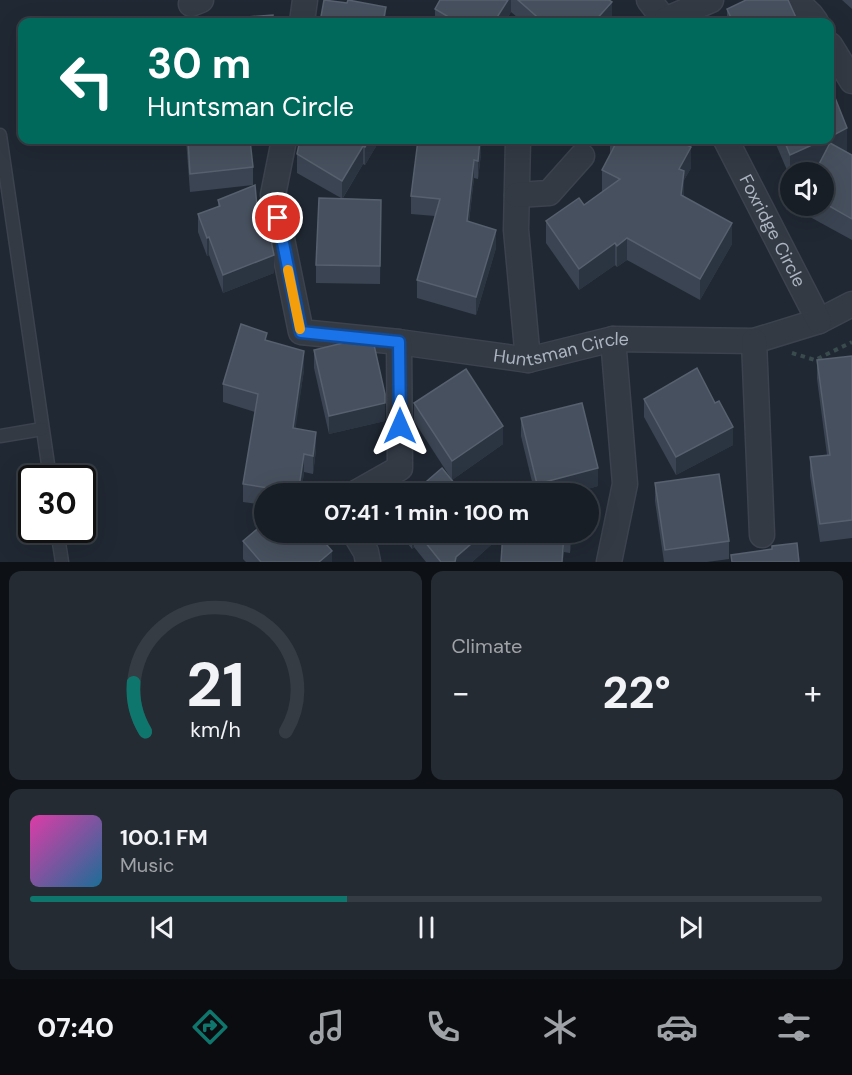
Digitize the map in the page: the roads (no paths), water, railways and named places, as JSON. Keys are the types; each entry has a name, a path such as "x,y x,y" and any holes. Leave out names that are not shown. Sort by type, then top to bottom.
{"street":[{"path":"303,18 305,0"},
{"path":"649,0 663,18"},
{"path":"672,18 711,0"},
{"path":"795,0 813,18"},
{"path":"834,52 852,81"},
{"name":"Huntsman Circle","path":"283,144 273,195 301,332 399,342 528,360 613,339 754,341 819,321 852,304"},
{"path":"518,144 516,230 528,360"},
{"name":"Foxridge Circle","path":"728,144 819,321"},
{"path":"517,195 549,193 582,156"},
{"path":"609,562 625,484 613,339"},
{"path":"754,341 762,535"},
{"path":"373,483 400,468 399,342"},
{"path":"361,543 368,562"}],"lane":[{"path":"0,135 48,465"},
{"path":"0,436 42,429"},
{"path":"59,543 62,562"}]}
